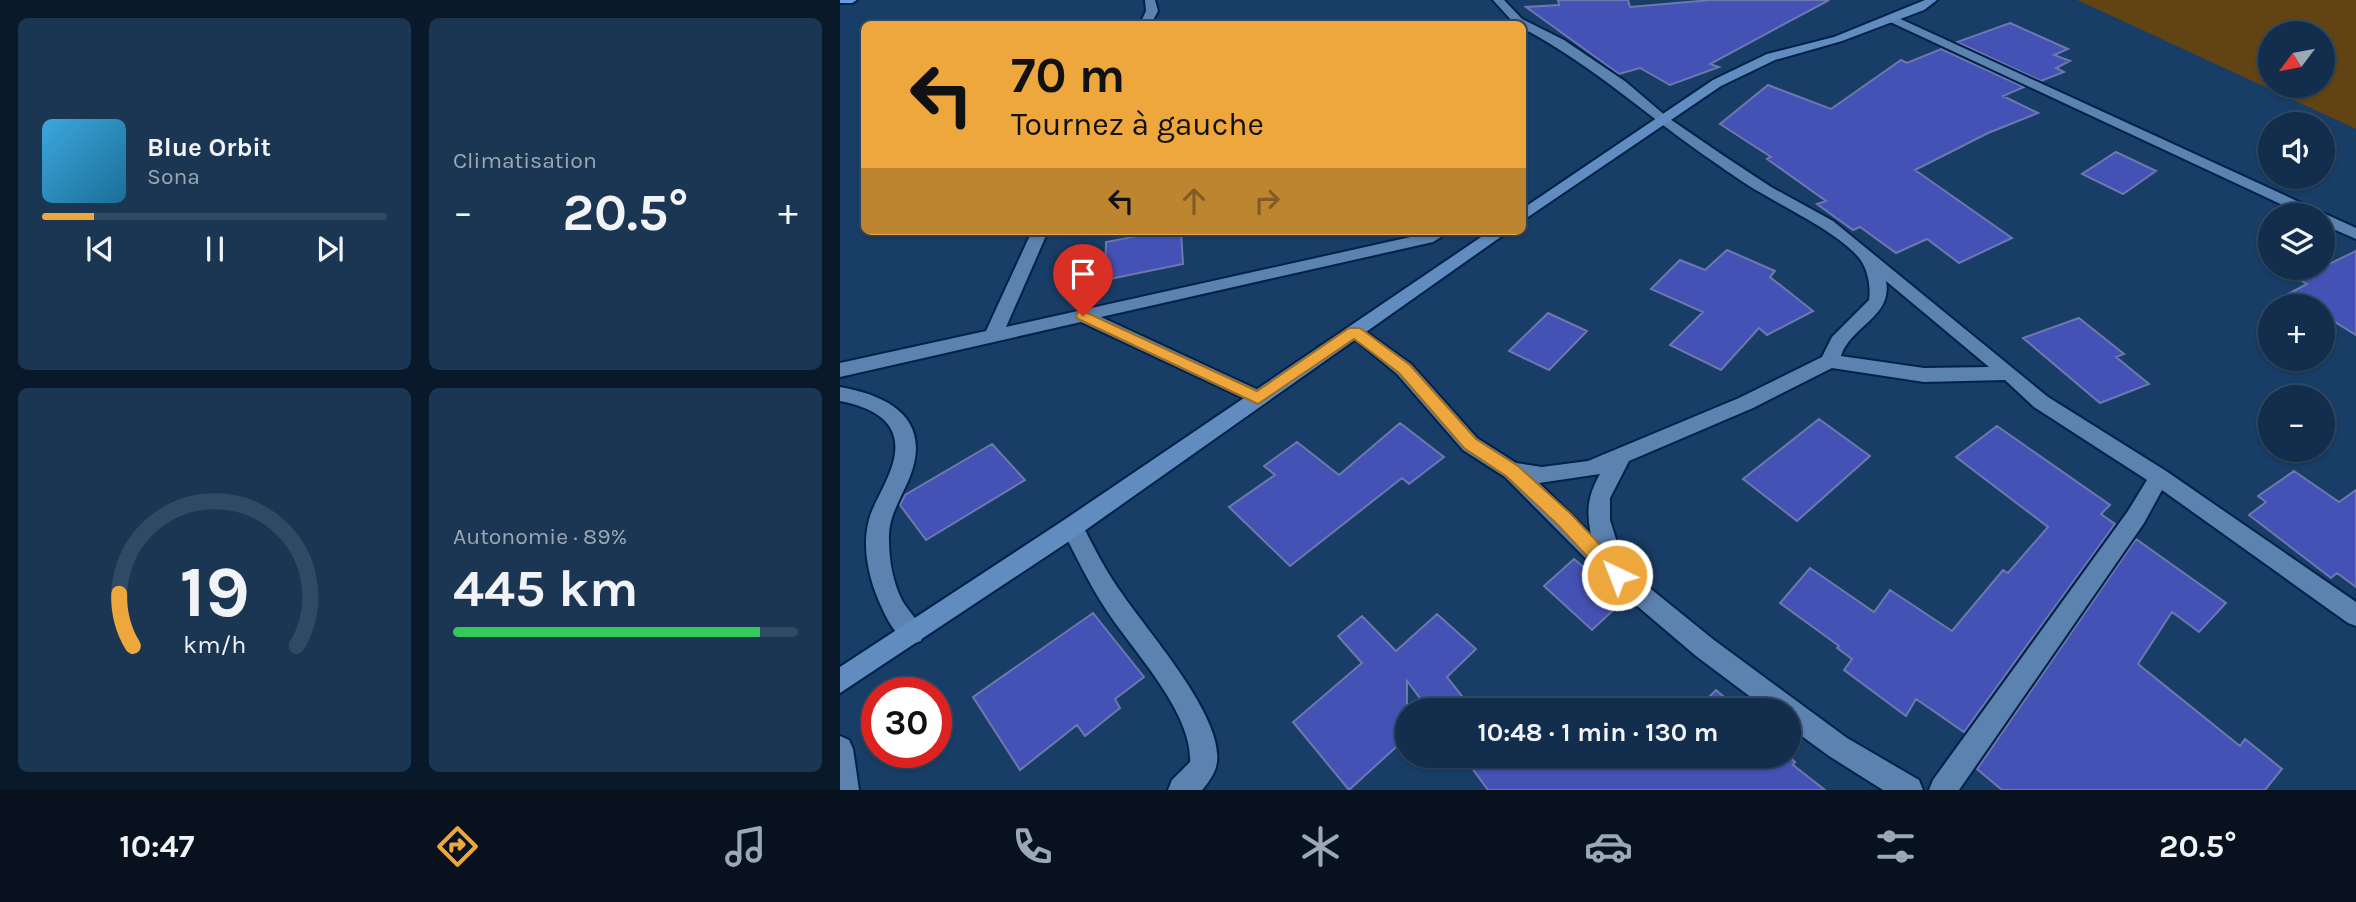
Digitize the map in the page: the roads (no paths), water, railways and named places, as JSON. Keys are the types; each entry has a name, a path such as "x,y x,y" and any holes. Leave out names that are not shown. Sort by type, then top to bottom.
{"highway":[{"path":"840,0 852,0"}],"main road":[{"path":"1526,213 1717,83 1771,57 1838,38 1920,8 1932,0"},
{"path":"1890,18 1899,1"},
{"path":"840,681 1072,527 1495,235"}],"street":[{"path":"1147,21 1152,11 1150,0"},
{"path":"1498,0 1520,21"},
{"path":"1890,18 2290,203"},
{"path":"1526,25 1571,50 1622,85 1662,120 1766,190 1827,224 2041,402 2159,477 2356,615"},
{"path":"2335,224 2356,234"},
{"path":"993,336 1038,235"},
{"path":"840,370 1433,237"},
{"path":"1830,361 1836,343 1872,309 1881,290 1878,278 1863,252"},
{"path":"1083,316 1258,398"},
{"path":"1354,332 1404,369 1470,443 1512,471 1617,575 1704,648 1838,747 1909,790"},
{"path":"1512,471 1542,475 1590,469 1746,404 1830,361 1924,375 2009,373"},
{"path":"840,394 888,409 904,428 907,447 879,523 878,555 892,606 912,633"},
{"path":"1617,575 1596,508 1602,486 1623,454"},
{"path":"1943,790 2136,517 2159,477"},
{"path":"1072,527 1103,586 1188,708 1200,737 1204,758 1199,775 1182,790"},
{"path":"840,749 845,790"}]}
